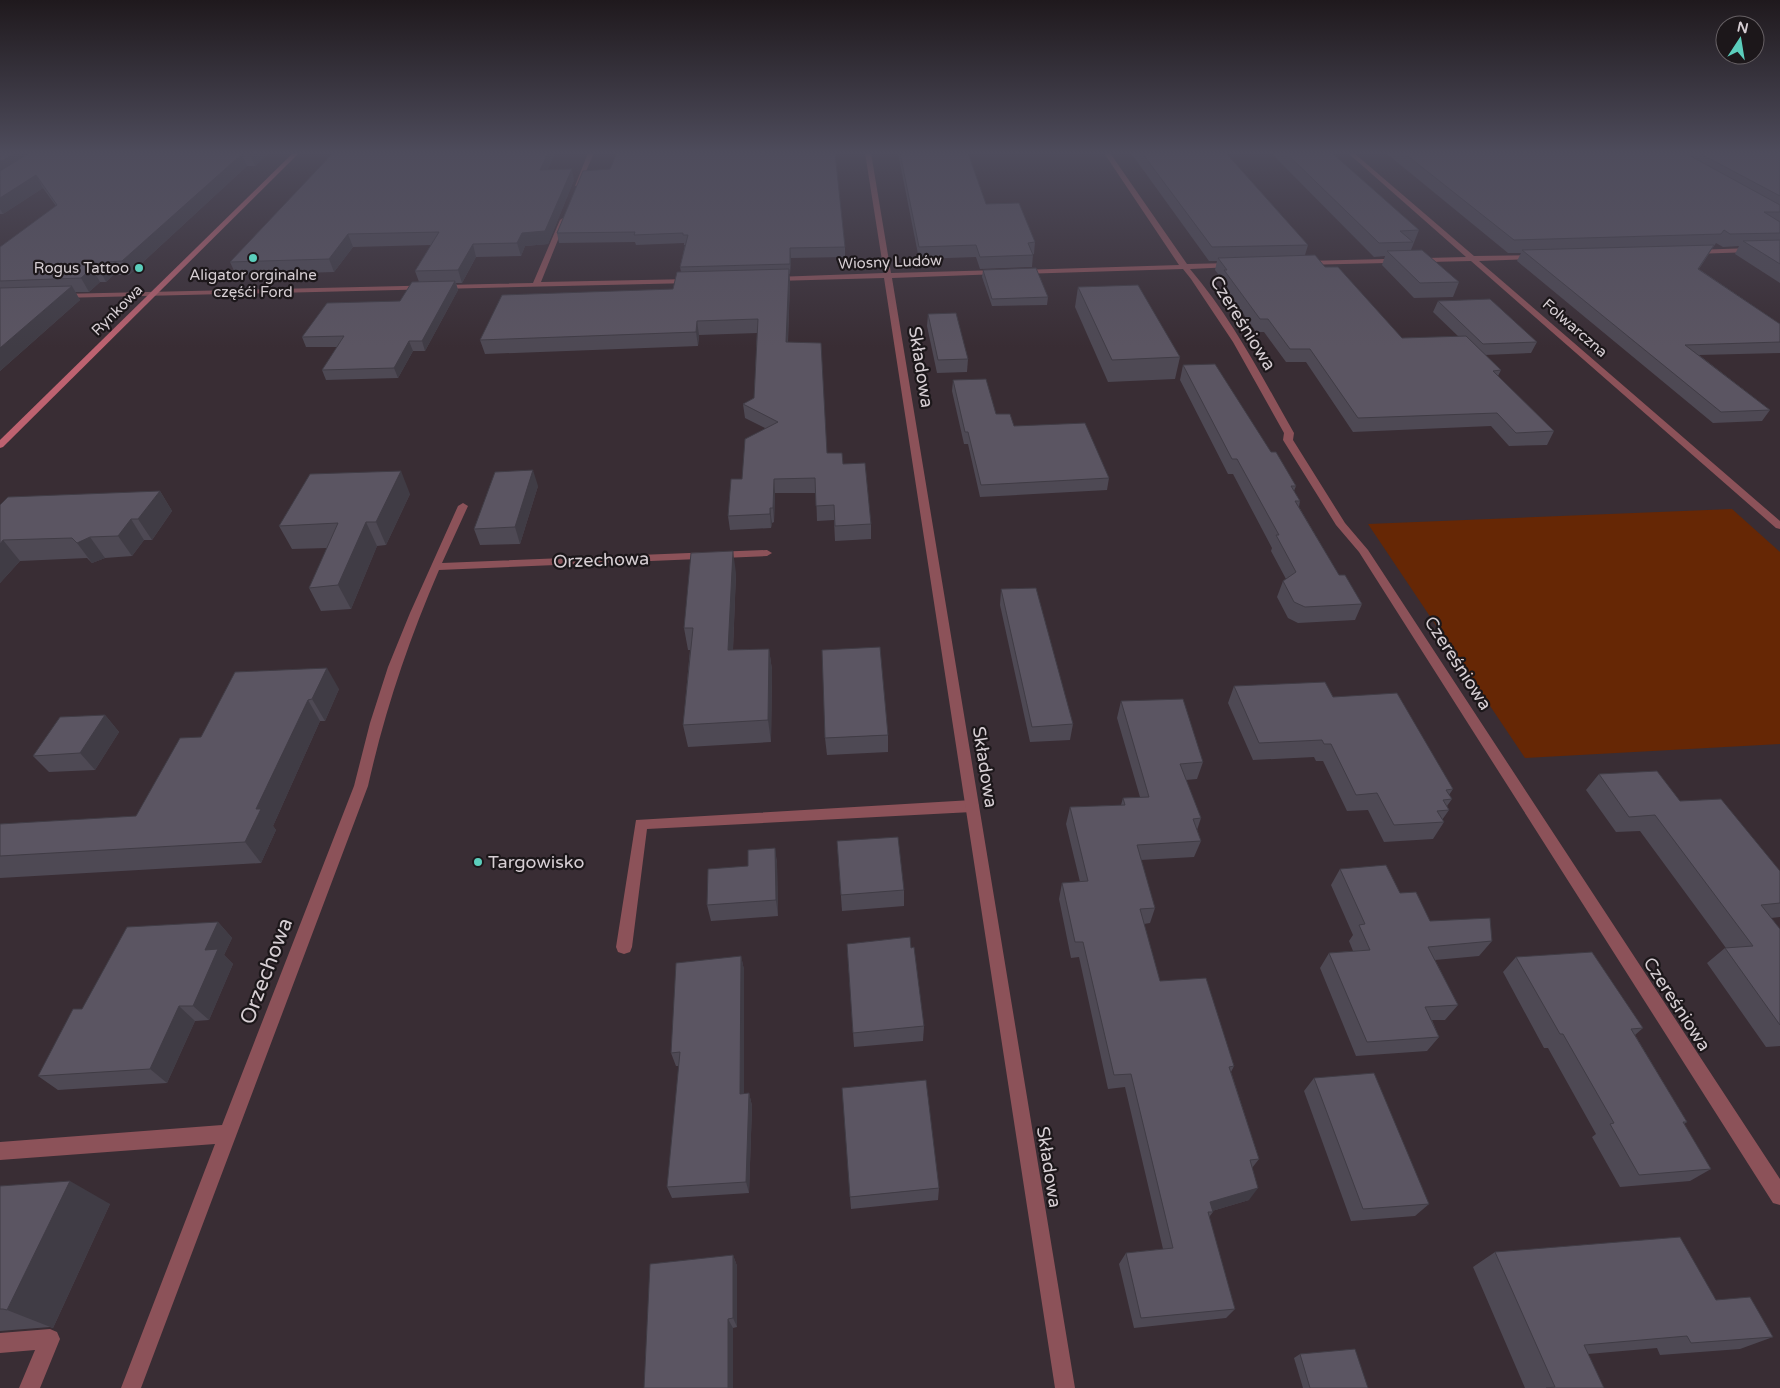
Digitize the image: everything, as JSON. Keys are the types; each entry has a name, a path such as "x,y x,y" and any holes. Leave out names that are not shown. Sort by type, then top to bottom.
{"street":[{"name":"Rynkowa","path":"0,445 229,218"},
{"path":"536,285 563,218"},
{"name":"Składowa","path":"879,218 1065,1388"},
{"name":"Czereśniowa","path":"1152,218 1242,350 1289,433 1288,440 1341,525 1369,558 1780,1196"},
{"name":"Folwarczna","path":"1427,218 1780,526"},
{"path":"1685,252 1780,249"},
{"path":"1295,263 1538,257"},
{"path":"1016,272 1237,265"},
{"name":"Wiosny Ludów","path":"768,279 1006,272"},
{"path":"48,296 701,281"},
{"name":"Orzechowa","path":"131,1388 361,786 376,723 395,666 435,567 463,506"},
{"name":"Orzechowa","path":"435,567 767,553"},
{"path":"624,947 641,824 972,806"},
{"path":"0,1151 228,1134"},
{"path":"0,1343 50,1339 29,1388"}],"shaded area":[{"path":"1732,509 1780,552 1780,744 1525,758 1368,524"}],"building":[{"path":"40,218 170,218 122,261 106,262 99,268 92,268 81,278 0,281 0,247"},
{"path":"272,218 551,218 545,231 522,233 517,243 473,244 458,270 415,271 439,232 348,234 329,259 230,262"},
{"path":"563,218 842,218 845,247 790,248 790,264 680,267 688,235 683,235 683,233 634,235 635,232 557,233"},
{"path":"913,218 1025,218 1035,242 1028,243 1033,255 980,257 976,245 919,247"},
{"path":"1190,218 1284,218 1308,245 1212,247"},
{"path":"1353,218 1405,218 1419,230 1400,231 1413,242 1379,243"},
{"path":"1486,218 1773,218 1780,222 1780,233 1730,234 1724,230 1721,234 1514,240"},
{"path":"1780,240 1780,264 1743,241"},
{"path":"1714,245 1698,269 1780,324 1780,342 1685,345 1770,410 1721,412 1522,250"},
{"path":"1422,250 1459,282 1420,283 1387,251"},
{"path":"1315,255 1325,267 1338,267 1402,338 1466,336 1501,370 1493,371 1554,431 1516,433 1497,413 1358,418 1310,349 1290,349 1268,319 1260,319 1224,270 1227,270 1218,258"},
{"path":"1036,268 1048,297 992,299 983,270"},
{"path":"789,269 786,342 821,343 827,453 842,453 843,464 865,463 871,524 835,526 834,505 816,506 815,478 774,479 773,508 770,508 770,514 728,516 731,479 742,479 745,439 778,422 743,404 754,398 758,319 697,321 696,332 480,340 502,295 673,289 677,272"},
{"path":"455,281 422,341 409,341 394,368 322,370 344,336 302,337 327,303 400,301 412,282"},
{"path":"1138,285 1180,357 1112,360 1078,287"},
{"path":"72,286 0,348 0,288"},
{"path":"1490,299 1537,342 1483,344 1438,301"},
{"path":"956,313 968,359 938,360 928,314"},
{"path":"1215,364 1271,452 1276,452 1296,486 1291,486 1300,501 1295,501 1339,575 1345,575 1362,604 1305,607 1294,602 1283,581 1296,572 1276,535 1279,535 1237,459 1232,459 1183,365"},
{"path":"986,379 996,414 1010,414 1014,426 1085,423 1109,478 981,485 968,432 965,432 953,380"},
{"path":"533,470 515,527 474,529 495,472"},
{"path":"401,471 376,522 366,522 338,585 309,588 338,523 279,526 310,474"},
{"path":"160,491 138,519 131,519 118,536 90,537 77,543 72,538 3,540 0,544 0,505 8,497"},
{"path":"733,551 728,650 769,649 768,720 683,725 693,628 684,628 691,553"},
{"path":"1036,588 1073,724 1032,727 1001,589"},
{"path":"880,647 888,735 825,738 822,650"},
{"path":"327,668 312,699 308,700 256,809 261,809 245,842 0,856 0,824 136,816 180,738 201,737 235,672"},
{"path":"1325,682 1333,697 1397,693 1453,789 1446,790 1452,799 1443,800 1449,810 1437,811 1444,822 1394,825 1377,793 1356,795 1331,744 1324,744 1322,740 1259,743 1234,686"},
{"path":"1183,699 1203,762 1180,764 1201,818 1193,819 1201,841 1137,845 1155,908 1140,909 1160,981 1206,978 1234,1066 1229,1067 1259,1159 1250,1160 1258,1188 1210,1202 1213,1212 1208,1212 1235,1309 1141,1318 1126,1253 1173,1248 1131,1074 1114,1075 1083,942 1075,942 1062,883 1088,881 1070,807 1125,805 1123,798 1149,797 1121,701"},
{"path":"105,715 80,753 33,756 60,717"},
{"path":"1657,771 1680,801 1721,799 1780,871 1780,903 1761,905 1780,929 1780,1025 1725,948 1753,946 1655,815 1629,817 1599,774"},
{"path":"898,837 904,890 841,895 837,841"},
{"path":"775,848 776,900 707,905 708,869 748,866 748,850"},
{"path":"1386,865 1400,893 1416,892 1430,921 1490,918 1492,941 1428,947 1458,1005 1425,1007 1439,1037 1367,1042 1329,953 1370,950 1359,925 1365,924 1340,869"},
{"path":"218,922 205,950 218,949 193,1006 179,1006 150,1069 38,1076 73,1009 82,1009 127,927"},
{"path":"910,937 911,948 914,947 924,1026 853,1033 847,944"},
{"path":"1592,952 1643,1028 1631,1029 1687,1122 1683,1122 1711,1169 1639,1175 1610,1124 1614,1123 1516,957"},
{"path":"741,956 740,1094 749,1093 746,1182 667,1187 680,1052 671,1053 676,963"},
{"path":"1374,1073 1429,1204 1363,1209 1314,1078"},
{"path":"926,1080 939,1188 850,1197 842,1088"},
{"path":"70,1181 7,1310 0,1309 0,1186"},
{"path":"1680,1237 1716,1300 1750,1297 1773,1337 1691,1343 1687,1336 1584,1345 1604,1388 1546,1388 1555,1387 1495,1252"},
{"path":"733,1255 733,1318 728,1319 728,1388 644,1388 650,1264"},
{"path":"1355,1349 1368,1388 1310,1388 1300,1354"}],"place":[{"name":"Aligator orginalne częśći Ford","path":"253,258"},
{"name":"Rogus Tattoo","path":"139,268"},
{"name":"Targowisko","path":"478,862"}]}
